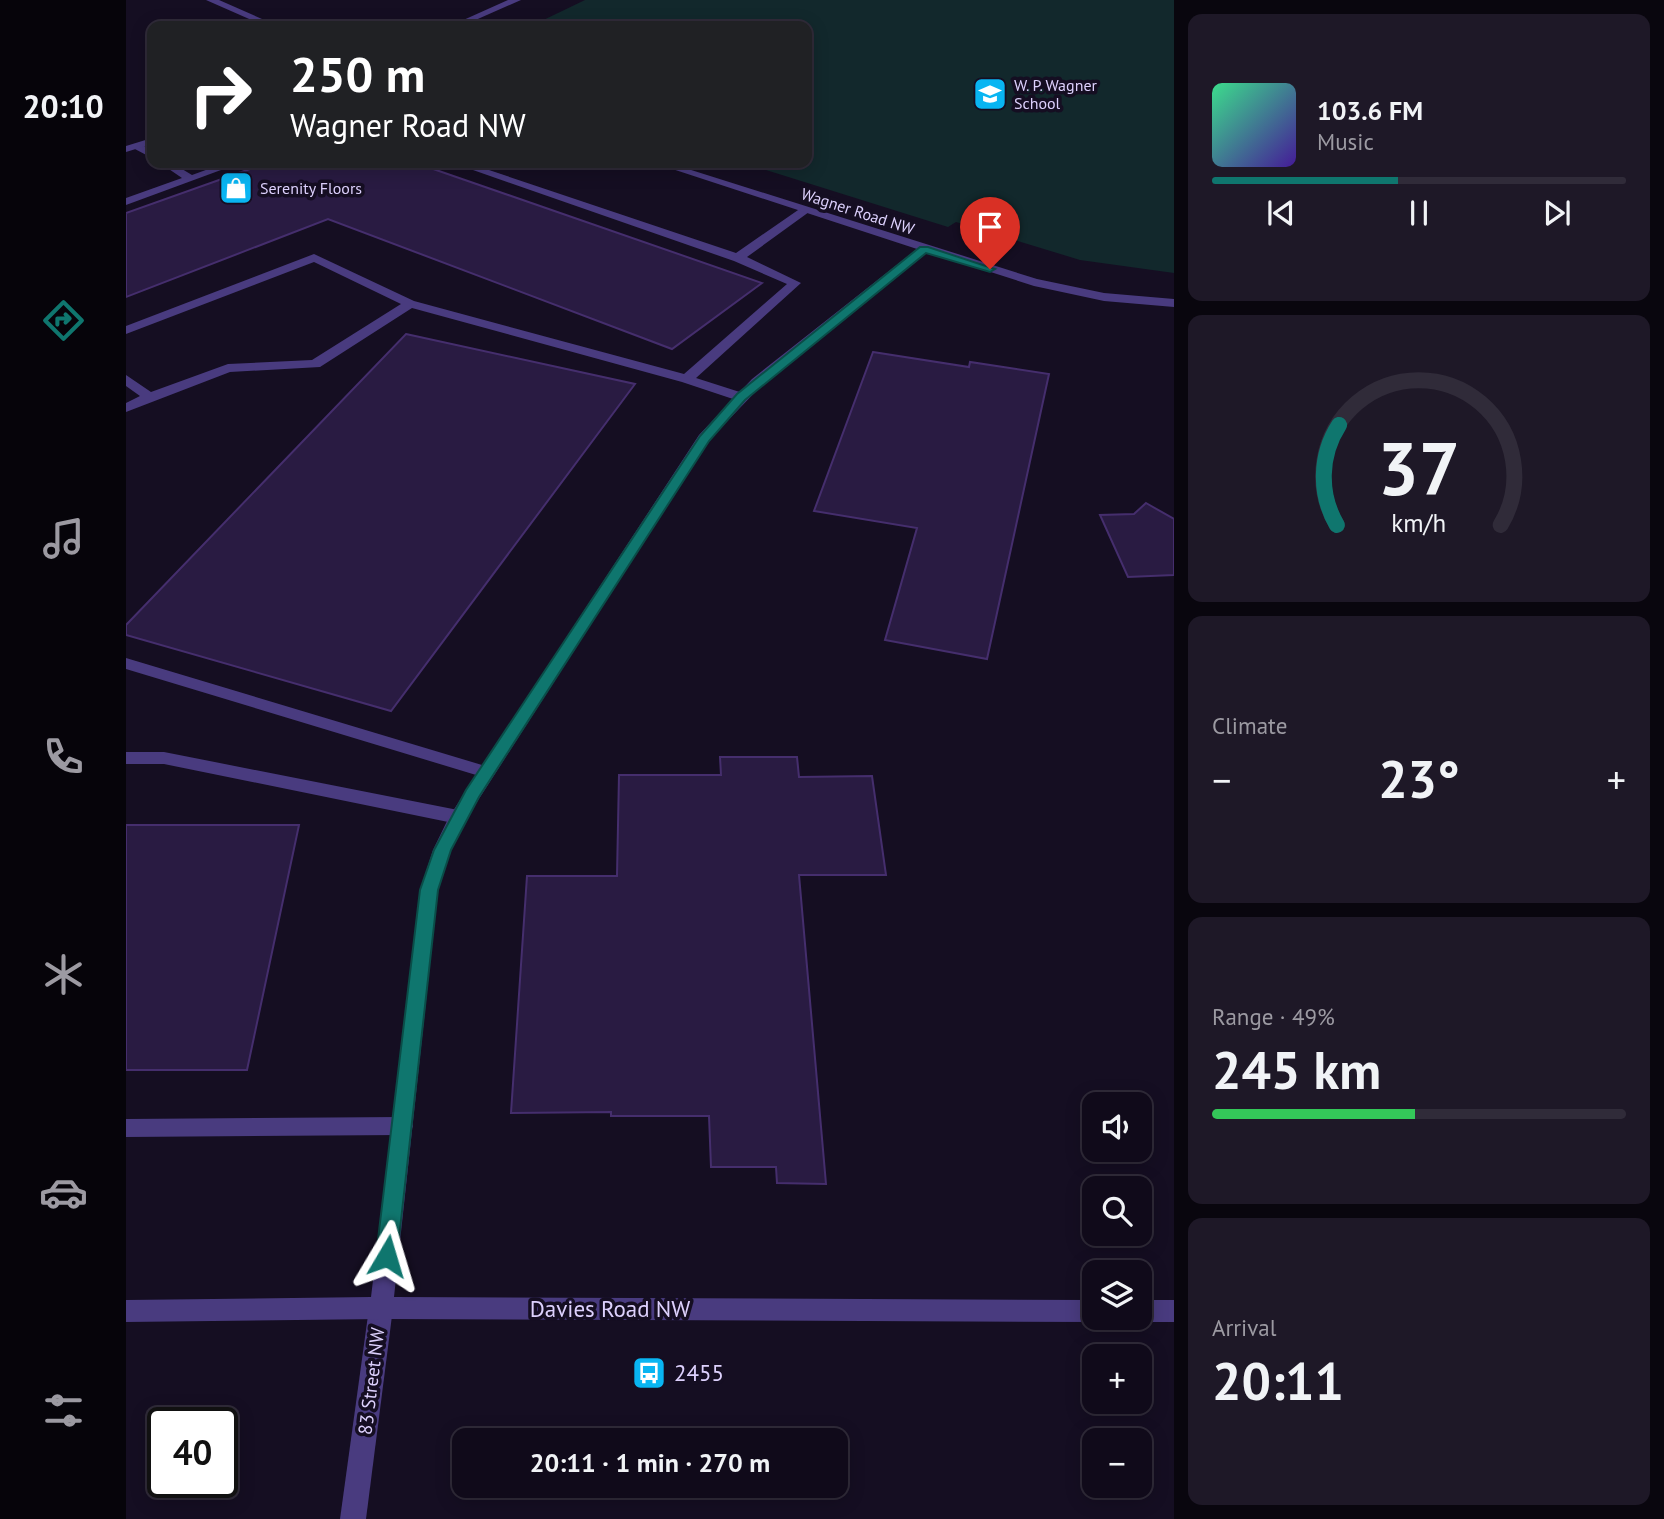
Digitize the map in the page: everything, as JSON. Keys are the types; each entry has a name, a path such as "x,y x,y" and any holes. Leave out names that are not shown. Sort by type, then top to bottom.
{"street":[{"path":"211,0 261,21"},
{"path":"467,21 516,0"},
{"path":"172,168 191,179"},
{"path":"126,202 221,168"},
{"path":"473,168 738,258 794,283 687,379"},
{"name":"Wagner Road NW","path":"675,168 924,249 1067,291 1104,298 1174,303"},
{"path":"738,258 805,210"},
{"name":"83 Street NW","path":"353,1519 381,1308 429,890 442,850 458,817 486,772 704,438 741,397 924,249"},
{"path":"126,331 314,258 410,304 687,379 741,397"},
{"path":"126,408 228,368 315,364 410,304"},
{"path":"126,379 149,397"},
{"path":"126,663 486,772"},
{"path":"126,758 164,758 458,817"},
{"path":"126,1128 402,1126"},
{"name":"Davies Road NW","path":"126,1311 381,1308 1082,1311"},
{"path":"1152,1311 1174,1311"}],"green space":[{"name":"W. P. Wagner School","path":"585,0 1174,0 1174,273 1080,260 956,222 948,227 760,168 812,168 812,21 541,21"}],"building":[{"path":"253,168 430,168 762,283 672,349 328,219 126,297 126,213"},
{"path":"406,334 635,384 391,711 126,635 126,625"},
{"path":"873,352 969,367 970,362 1049,374 987,659 885,640 917,528 814,511"},
{"path":"1146,503 1174,519 1174,575 1128,577 1100,515 1134,514"},
{"path":"720,757 797,757 799,777 872,776 886,875 799,875 826,1184 777,1183 776,1167 711,1167 709,1116 611,1116 611,1112 511,1113 527,876 617,876 619,775 721,775"},
{"path":"126,825 299,825 247,1070 126,1070"}],"place":[{"name":"W. P. Wagner School","path":"990,94"},
{"name":"Serenity Floors","path":"236,188"},
{"name":"2455","path":"649,1373"}],"route":[{"path":"387,1256 429,890 442,850 472,794 704,438 741,397 924,249 990,269"}]}
